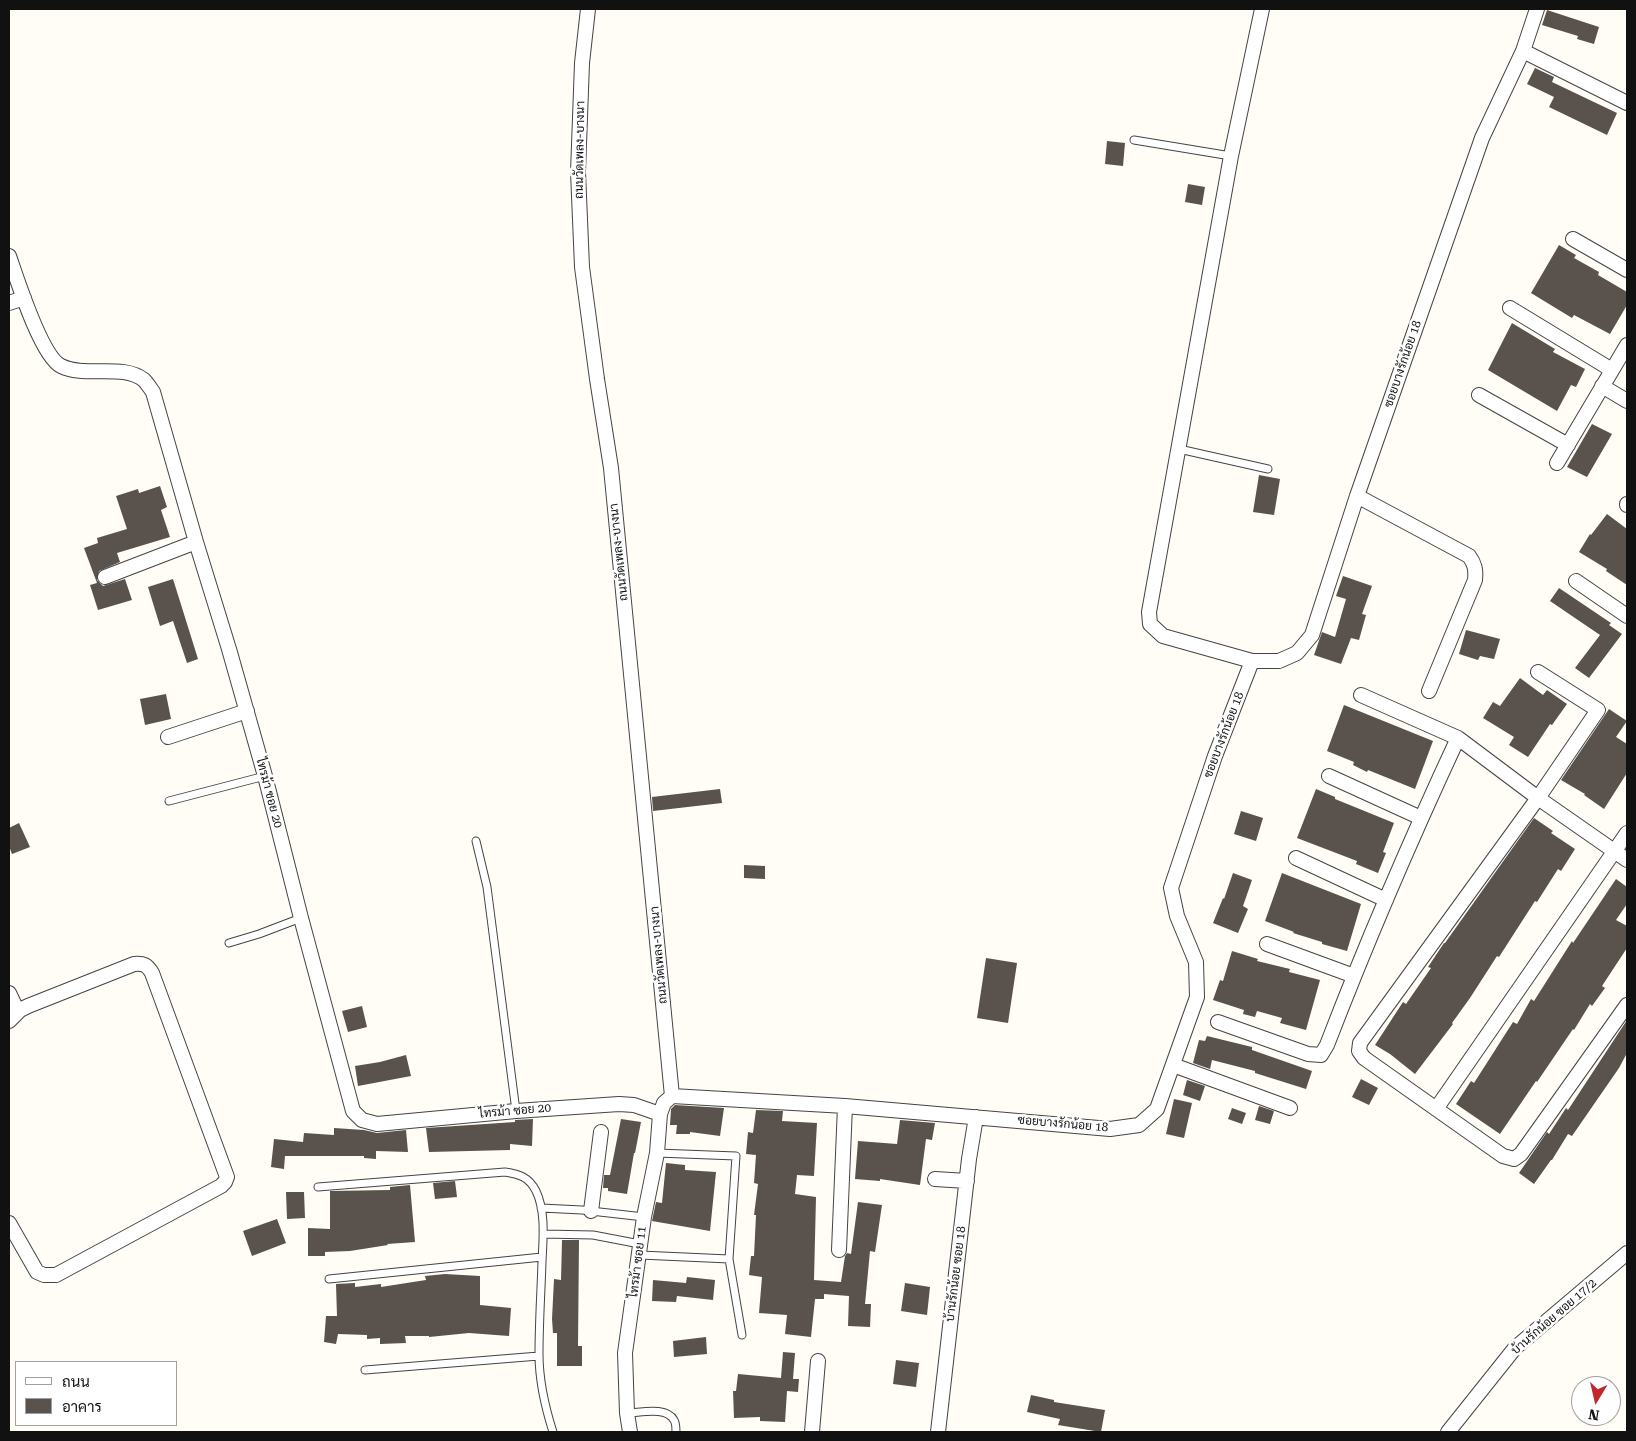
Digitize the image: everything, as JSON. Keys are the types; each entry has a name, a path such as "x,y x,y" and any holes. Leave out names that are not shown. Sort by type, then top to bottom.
{"street":[{"name":"ถนนวัดเพลง-บางนา","path":"588,9 582,63 578,172 582,267 596,379 611,468 672,1096"},
{"path":"1252,662 1163,636 1150,624 1149,612 1232,156 1262,9"},
{"name":"ซอยบางรักน้อย 18","path":"672,1096 845,1106 1110,1129 1139,1125 1157,1108 1197,997 1196,962 1177,916 1171,888 1214,756 1252,662 1279,661 1298,653 1312,635 1357,496 1482,138 1523,51 1537,9"},
{"path":"1523,51 1627,103"},
{"path":"1573,239 1627,270"},
{"name":"ไทรม้า ซอย 20","path":"9,256 24,298 48,354 60,366 75,371 129,373 143,379 153,392 247,711 353,1111 362,1120 377,1124 516,1111 619,1104 634,1105 660,1114"},
{"path":"9,303 24,298"},
{"path":"1510,308 1612,370"},
{"path":"1557,463 1627,345"},
{"path":"1602,386 1627,401"},
{"path":"1479,394 1568,445"},
{"path":"1357,496 1469,556 1474,562 1476,580 1429,691"},
{"path":"105,577 196,542"},
{"path":"1576,581 1627,616"},
{"path":"1538,672 1598,710 1538,798 1360,1043 1359,1052 1364,1058 1503,1156 1514,1159 1521,1154 1627,1005"},
{"path":"1361,695 1458,738 1538,798 1627,860"},
{"path":"168,736 247,711"},
{"path":"1218,1022 1308,1054 1321,1055 1327,1045 1421,818 1458,738"},
{"path":"1329,776 1421,818"},
{"path":"1436,1109 1627,833"},
{"path":"1296,858 1386,900"},
{"path":"1267,944 1354,976"},
{"path":"9,993 13,1017 28,1006 134,964 147,966 152,973 227,1177 221,1186 56,1275 44,1275 37,1272 9,1223"},
{"path":"1173,1064 1290,1108"},
{"name":"ไทรม้า ซอย 11","path":"630,1432 627,1413 625,1353 644,1217 657,1153 660,1114 664,1103 672,1096"},
{"path":"839,1250 845,1106"},
{"name":"บ้านรักน้อย ซอย 18","path":"938,1432 976,1117"},
{"path":"591,1211 601,1132"},
{"path":"935,1179 967,1181"},
{"name":"บ้านรักน้อย ซอย 17/2","path":"1448,1432 1516,1348 1624,1260"},
{"path":"812,1432 818,1361"}],"lane":[{"path":"1134,140 1232,156"},
{"path":"1178,449 1268,469"},
{"path":"169,801 265,776"},
{"path":"476,842 487,887 516,1111"},
{"path":"229,943 301,918"},
{"path":"657,1153 736,1156 729,1259 742,1336"},
{"path":"318,1187 505,1172 520,1175 529,1180 536,1190 541,1208 543,1234 539,1356 545,1407 553,1432"},
{"path":"541,1208 644,1217"},
{"path":"543,1234 593,1235 640,1249 729,1259"},
{"path":"329,1279 542,1257"},
{"path":"365,1370 539,1356"},
{"path":"627,1413 659,1412 670,1416 675,1421 676,1432"}],"building":[{"path":"1547,10 1599,27 1594,44 1577,39 1578,36 1542,25"},
{"path":"1535,68 1554,77 1552,82 1617,113 1607,135 1549,107 1554,97 1527,84"},
{"path":"1107,141 1125,143 1123,166 1105,164"},
{"path":"1188,184 1205,187 1202,205 1185,202"},
{"path":"1559,245 1576,255 1574,258 1599,272 1598,275 1627,292 1627,305 1610,334 1574,315 1572,318 1531,293"},
{"path":"1512,323 1555,349 1553,352 1585,369 1576,387 1571,385 1557,411 1488,370"},
{"path":"1592,424 1612,434 1587,477 1567,467"},
{"path":"1259,475 1280,479 1274,515 1253,512"},
{"path":"160,486 167,507 161,510 170,537 117,553 120,562 99,571 97,580 103,586 125,579 132,600 98,610 90,585 97,583 84,548 98,543 97,538 127,529 116,496 138,489 139,493"},
{"path":"1607,514 1627,529 1627,585 1606,571 1607,569 1579,552 1590,534"},
{"path":"1343,576 1372,586 1362,614 1366,615 1359,640 1351,638 1341,664 1314,655 1322,632 1335,637 1346,599 1336,596"},
{"path":"173,579 198,659 187,663 173,621 160,626 148,587"},
{"path":"1559,588 1611,623 1609,625 1622,634 1589,678 1575,668 1600,635 1550,601"},
{"path":"1466,630 1500,639 1494,659 1480,656 1478,660 1459,654"},
{"path":"1520,678 1543,695 1547,690 1567,704 1552,725 1550,724 1528,757 1509,745 1514,737 1483,718 1493,702 1500,706"},
{"path":"166,694 171,719 145,725 140,699"},
{"path":"1344,705 1433,741 1415,789 1368,770 1367,772 1353,765 1354,762 1327,751"},
{"path":"1609,709 1627,721 1616,737 1627,744 1627,773 1604,809 1585,794 1561,780"},
{"path":"720,789 722,803 653,811 652,797"},
{"path":"1316,789 1335,797 1335,799 1394,823 1383,852 1386,853 1378,873 1356,864 1357,861 1297,838"},
{"path":"1241,811 1263,818 1256,841 1234,834"},
{"path":"1534,818 1553,831 1551,833 1575,849 1561,871 1558,869 1537,902 1535,901 1453,1024 1415,1074 1390,1054 1375,1045 1403,1002 1406,1004 1431,968 1428,967 1444,943"},
{"path":"19,823 30,847 12,854 9,846 9,828"},
{"path":"744,865 765,866 765,879 744,878"},
{"path":"1233,873 1252,880 1243,906 1248,909 1238,933 1213,923"},
{"path":"1282,873 1361,904 1347,951 1322,944 1322,942 1293,933 1265,921"},
{"path":"1616,879 1627,887 1627,904 1616,920 1627,926 1627,948 1602,986 1605,988 1592,1006 1590,1004 1574,1030 1500,1134 1456,1104 1471,1081 1474,1083 1513,1022 1517,1024 1531,999 1534,1001 1572,941 1573,943"},
{"path":"1232,951 1258,959 1257,961 1290,969 1289,972 1320,980 1306,1030 1280,1023 1282,1018 1257,1011 1255,1017 1243,1014 1244,1010 1213,1000 1220,980 1223,981"},
{"path":"986,958 1017,963 1008,1023 977,1018"},
{"path":"362,1006 367,1027 348,1032 342,1011"},
{"path":"1627,1020 1627,1053 1619,1068 1572,1136 1568,1134 1534,1184 1519,1173 1547,1132 1549,1134 1566,1108 1568,1110"},
{"path":"1207,1036 1252,1047 1252,1050 1312,1071 1306,1089 1255,1073 1255,1071 1212,1060 1210,1069 1193,1063 1199,1040 1205,1041"},
{"path":"406,1055 411,1076 358,1086 355,1066"},
{"path":"1361,1079 1378,1088 1369,1105 1352,1097"},
{"path":"1187,1080 1205,1086 1200,1101 1183,1095"},
{"path":"1174,1099 1192,1103 1184,1138 1166,1134"},
{"path":"675,1105 724,1108 720,1136 690,1132 690,1134 676,1134 677,1125 670,1125 671,1109"},
{"path":"1259,1106 1274,1111 1270,1124 1255,1120"},
{"path":"1232,1108 1246,1113 1242,1124 1228,1119"},
{"path":"756,1110 783,1111 782,1121 817,1123 814,1176 797,1175 795,1194 816,1197 814,1280 841,1282 845,1256 847,1253 851,1254 858,1202 882,1205 875,1252 870,1251 865,1304 871,1304 870,1327 848,1326 849,1296 824,1294 824,1299 815,1299 811,1337 785,1334 787,1315 759,1313 762,1277 749,1275 751,1256 754,1256 756,1215 754,1215 758,1184 754,1183 756,1155 746,1154 748,1132 753,1133"},
{"path":"533,1119 532,1146 510,1144 510,1150 429,1152 426,1128"},
{"path":"621,1119 641,1122 627,1194 608,1191 608,1188 603,1188 604,1175 610,1175"},
{"path":"900,1120 935,1123 932,1140 926,1139 920,1185 880,1179 880,1181 855,1179 858,1141 897,1144"},
{"path":"334,1128 377,1133 406,1130 408,1152 376,1151 376,1159 364,1158 364,1156 285,1156 284,1169 271,1167 274,1139 303,1142 304,1133 334,1135"},
{"path":"666,1163 685,1165 685,1170 716,1172 710,1231 652,1221 656,1202 662,1203"},
{"path":"455,1181 457,1197 435,1199 433,1183"},
{"path":"410,1185 415,1242 387,1244 350,1251 325,1252 325,1256 308,1256 308,1228 330,1229 330,1191 390,1190 390,1187"},
{"path":"286,1192 304,1192 305,1218 287,1219"},
{"path":"277,1219 286,1243 252,1256 243,1231"},
{"path":"562,1240 579,1240 578,1346 582,1346 582,1366 557,1366 557,1333 553,1333 552,1319 554,1279 561,1280"},
{"path":"445,1274 480,1276 480,1305 511,1308 509,1336 469,1333 429,1337 405,1336 406,1343 380,1344 380,1338 367,1339 367,1335 338,1334 336,1344 324,1342 326,1316 337,1316 336,1284 355,1283 355,1287 381,1284 381,1287 426,1280 425,1276"},
{"path":"687,1277 715,1280 713,1300 677,1296 676,1302 652,1301 653,1280 686,1283"},
{"path":"905,1283 930,1287 927,1315 901,1311"},
{"path":"706,1337 707,1354 674,1357 673,1341"},
{"path":"783,1352 795,1353 793,1379 799,1379 798,1392 787,1391 785,1422 760,1421 760,1417 734,1418 733,1391 736,1391 738,1374 781,1378"},
{"path":"896,1360 919,1363 916,1387 893,1384"},
{"path":"1031,1395 1054,1400 1054,1402 1105,1410 1101,1432 1058,1425 1060,1419 1027,1412"}]}
